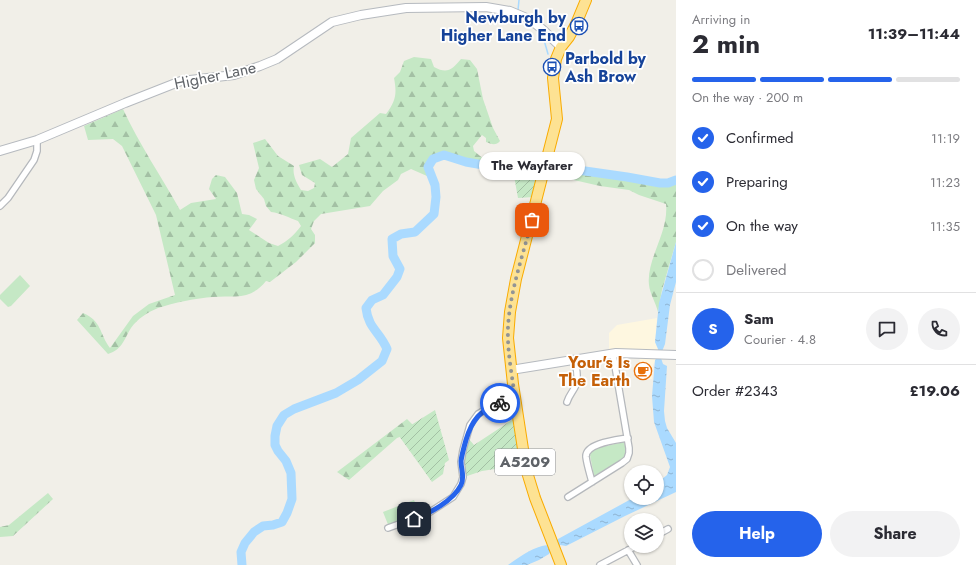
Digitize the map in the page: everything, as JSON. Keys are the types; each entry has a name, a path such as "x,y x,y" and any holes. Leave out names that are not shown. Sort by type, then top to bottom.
{"highway":[{"name":"A5209","path":"561,565 527,472 511,370 508,338 511,302 545,170 557,114 553,78 556,59 561,47 573,31 586,0"}],"street":[{"name":"Higher Lane","path":"0,151 37,140 125,102 181,81 234,75 260,66 278,59 332,22 381,11 406,8 469,6 510,11 529,19 561,47"},
{"path":"0,206 8,198 34,160 37,151 37,140"},
{"path":"511,370 613,354 651,354 676,356"},
{"path":"568,497 627,459 629,453 628,438 613,354"},
{"path":"568,402 569,395 576,385 577,380 575,360"},
{"path":"569,395 575,398"},
{"path":"388,528 427,514 453,497 461,484 463,477 461,462 462,450 470,425 478,414 493,405 515,398"},
{"path":"592,482 586,456 588,450 592,446 628,438"},
{"path":"664,531 668,529"},
{"path":"600,565 624,552"},
{"path":"630,553 636,565"}],"shaded area":[{"path":"657,318 655,342 658,349 657,358 653,365 652,379 639,378 640,351 609,352 609,333 617,325"}],"green space":[{"path":"414,57 431,59 434,67 442,70 449,70 461,59 470,60 477,69 483,99 493,128 500,141 495,144 486,142 486,138 482,135 473,146 474,151 485,160 472,160 450,153 436,155 430,162 427,176 411,169 401,174 398,180 383,191 370,206 321,214 314,221 311,229 315,235 315,243 296,262 270,282 266,281 254,292 241,296 213,297 171,304 158,308 143,316 136,322 120,346 108,354 77,320 83,313 94,320 100,328 106,343 110,348 133,316 149,304 175,295 156,215 122,146 113,139 88,140 84,126 123,109 143,147 180,210 191,203 216,199 209,189 212,179 216,175 225,177 237,193 242,214 249,215 257,219 249,230 269,243 278,246 291,238 301,226 298,221 282,214 271,212 266,206 264,199 256,189 254,180 259,168 253,143 265,139 278,156 294,166 294,176 301,190 308,191 314,188 315,183 302,175 299,165 320,159 332,167 348,154 351,138 380,113 386,114 395,97 394,78 400,72 404,61"},
{"path":"546,165 660,183 668,183 676,180 676,242 662,290 658,312 649,285 649,275 664,225 666,204 629,190 600,186 565,178 555,177 542,179"},
{"path":"525,167 534,167 540,171 534,197 518,198 514,176"},
{"path":"20,275 30,286 11,306 8,307 0,299 0,295"},
{"path":"435,410 449,460 445,463 443,474 432,482 399,436 400,432"},
{"path":"515,418 521,465 482,471 467,476 463,468 463,463 468,438 474,445"},
{"path":"407,419 418,430 397,438 349,480 337,472"},
{"path":"624,442 626,450 624,458 594,476 590,455 593,449"},
{"path":"48,493 53,499 13,536 0,537 0,527 9,525"},
{"path":"414,500 420,514 389,527 383,512"}],"water":[{"path":"676,242 676,282 670,305 665,344 661,358 663,364 667,366 664,411 665,421 667,428 676,443 676,492 664,498 664,477 667,475 670,467 654,422 652,396 655,360 657,358 658,349 655,342 659,303"},
{"path":"624,503 624,505 648,505 631,513 624,513 624,517 566,546 560,545 552,549 549,554 539,560 527,565 508,565 533,549 553,544 558,539"}],"waterway":[{"path":"518,10 519,0"},
{"path":"538,30 544,40 548,54"},
{"path":"242,565 241,552 245,543 254,532 263,526 282,522 292,499 291,473 286,461 275,445 277,426 284,415 294,409 336,393 358,380 382,361 387,349 369,320 366,308 372,300 383,295 397,277 400,269 393,256 392,239 401,234 415,232 434,214 436,197 435,185 428,167 433,159 444,155 466,162 495,167 525,157 550,166 660,183 668,183 676,180"}],"way so far":[{"path":"500,403 515,398 509,349 508,326 516,279 532,220"}],"place":[{"name":"Newburgh by Higher Lane End","path":"579,26"},
{"name":"Parbold by Ash Brow","path":"552,67"},
{"name":"The Wayfarer","path":"532,220"},
{"name":"Your's Is The Earth","path":"643,371"}],"route":[{"path":"414,519 427,514 453,497 461,484 463,477 461,462 462,450 470,425 478,414 493,405 500,403"}]}
